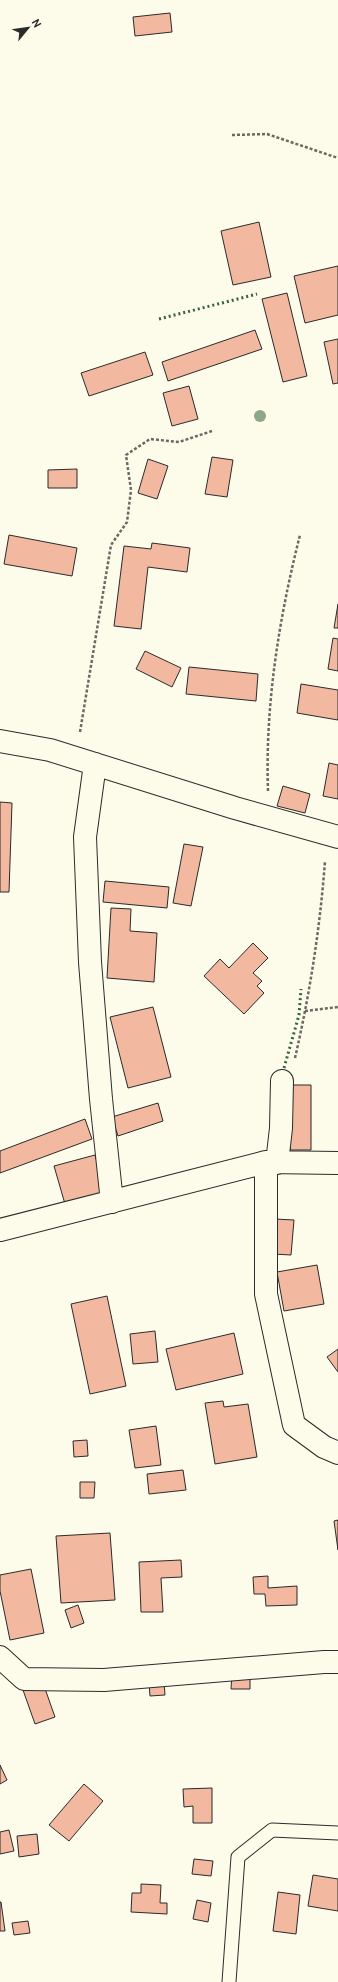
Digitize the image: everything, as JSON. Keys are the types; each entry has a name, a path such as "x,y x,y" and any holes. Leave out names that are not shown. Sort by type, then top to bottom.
{"street":[{"path":"0,741 50,750 268,817 332,835"},
{"path":"86,761 85,838 89,947 101,1099 112,1202"},
{"path":"282,1081 281,1128 272,1162 266,1294 294,1425 324,1447 338,1453"},
{"path":"0,1230 272,1162 338,1163"},
{"path":"0,1658 24,1679 104,1680 338,1662"}],"lane":[{"path":"229,1982 238,1857 272,1830 338,1833"}],"path":[{"path":"232,135 267,134 338,158"},
{"path":"86,761 94,638 111,545 127,522 131,490 126,456 150,439 179,442 212,431"},
{"path":"268,817 267,760 270,702 290,574 300,535"},
{"path":"282,1081 288,1078 292,1070 305,1011 332,835"},
{"path":"305,1011 338,1007"}],"building":[{"path":"170,13 172,32 135,36 133,17"},
{"path":"259,222 271,277 233,285 221,231"},
{"path":"338,266 338,315 305,323 294,276"},
{"path":"287,293 307,376 283,382 262,299"},
{"path":"255,330 262,349 168,381 162,362"},
{"path":"338,339 338,383 333,384 324,342"},
{"path":"145,352 153,375 89,396 81,373"},
{"path":"189,386 198,419 172,426 163,393"},
{"path":"212,457 233,460 227,497 205,494"},
{"path":"148,459 168,466 157,499 138,493"},
{"path":"77,469 77,488 48,488 48,470"},
{"path":"9,535 77,548 72,576 4,564"},
{"path":"152,543 190,548 187,572 148,567 141,629 114,626 124,546 151,549"},
{"path":"338,604 338,628 334,628"},
{"path":"333,638 338,639 338,671 328,669"},
{"path":"145,651 181,668 172,687 136,669"},
{"path":"189,667 258,674 256,701 186,694"},
{"path":"301,684 338,690 338,720 297,713"},
{"path":"329,763 338,765 338,799 323,796"},
{"path":"283,786 310,794 305,813 277,806"},
{"path":"0,802 12,803 9,892 0,892"},
{"path":"184,844 203,847 191,906 173,903"},
{"path":"105,881 169,887 167,908 103,902"},
{"path":"111,908 131,909 130,931 157,933 154,982 107,978"},
{"path":"253,943 268,958 253,973 262,981 257,986 264,993 244,1014 204,976 220,959 229,968"},
{"path":"153,1007 171,1077 128,1088 110,1017"},
{"path":"290,1085 311,1085 311,1150 290,1150"},
{"path":"158,1103 163,1121 118,1136 112,1117"},
{"path":"85,1119 92,1139 0,1173 0,1151"},
{"path":"95,1155 105,1193 65,1204 54,1166"},
{"path":"275,1219 294,1220 291,1255 273,1254"},
{"path":"317,1265 324,1304 284,1311 277,1272"},
{"path":"107,1296 126,1386 90,1394 71,1304"},
{"path":"155,1331 158,1362 133,1364 130,1334"},
{"path":"234,1333 243,1374 176,1390 166,1349"},
{"path":"338,1349 338,1372 327,1357"},
{"path":"223,1401 224,1407 248,1404 257,1457 215,1464 205,1403"},
{"path":"156,1426 161,1465 135,1468 129,1430"},
{"path":"87,1440 88,1456 74,1457 73,1441"},
{"path":"183,1470 186,1490 149,1494 147,1474"},
{"path":"80,1482 95,1482 94,1498 80,1498"},
{"path":"338,1520 338,1550 334,1521"},
{"path":"110,1533 115,1600 61,1603 56,1536"},
{"path":"181,1560 182,1577 161,1578 163,1612 141,1612 139,1562"},
{"path":"31,1569 44,1633 10,1640 0,1591 0,1575"},
{"path":"268,1576 268,1588 297,1586 297,1605 266,1606 265,1594 254,1594 253,1577"},
{"path":"78,1605 84,1623 71,1628 65,1610"},
{"path":"232,1673 250,1673 250,1689 231,1689"},
{"path":"164,1682 165,1695 150,1696 149,1683"},
{"path":"43,1683 55,1717 35,1724 23,1690"},
{"path":"0,1765 7,1780 0,1784"},
{"path":"84,1784 103,1801 69,1841 49,1825"},
{"path":"212,1788 212,1823 193,1823 193,1806 184,1807 183,1789"},
{"path":"9,1830 14,1851 0,1854 0,1832"},
{"path":"37,1834 39,1854 19,1857 17,1836"},
{"path":"194,1859 213,1861 211,1876 192,1874"},
{"path":"313,1875 338,1879 338,1911 308,1906"},
{"path":"141,1884 161,1885 160,1903 167,1903 167,1914 131,1912 132,1893 141,1893"},
{"path":"278,1892 300,1895 296,1934 273,1931"},
{"path":"197,1900 211,1903 208,1922 193,1919"},
{"path":"1,1902 5,1931 0,1931"},
{"path":"28,1921 30,1933 14,1935 12,1923"}],"hedge":[{"path":"159,319 257,294"},
{"path":"284,1068 299,1015 301,989"}]}
